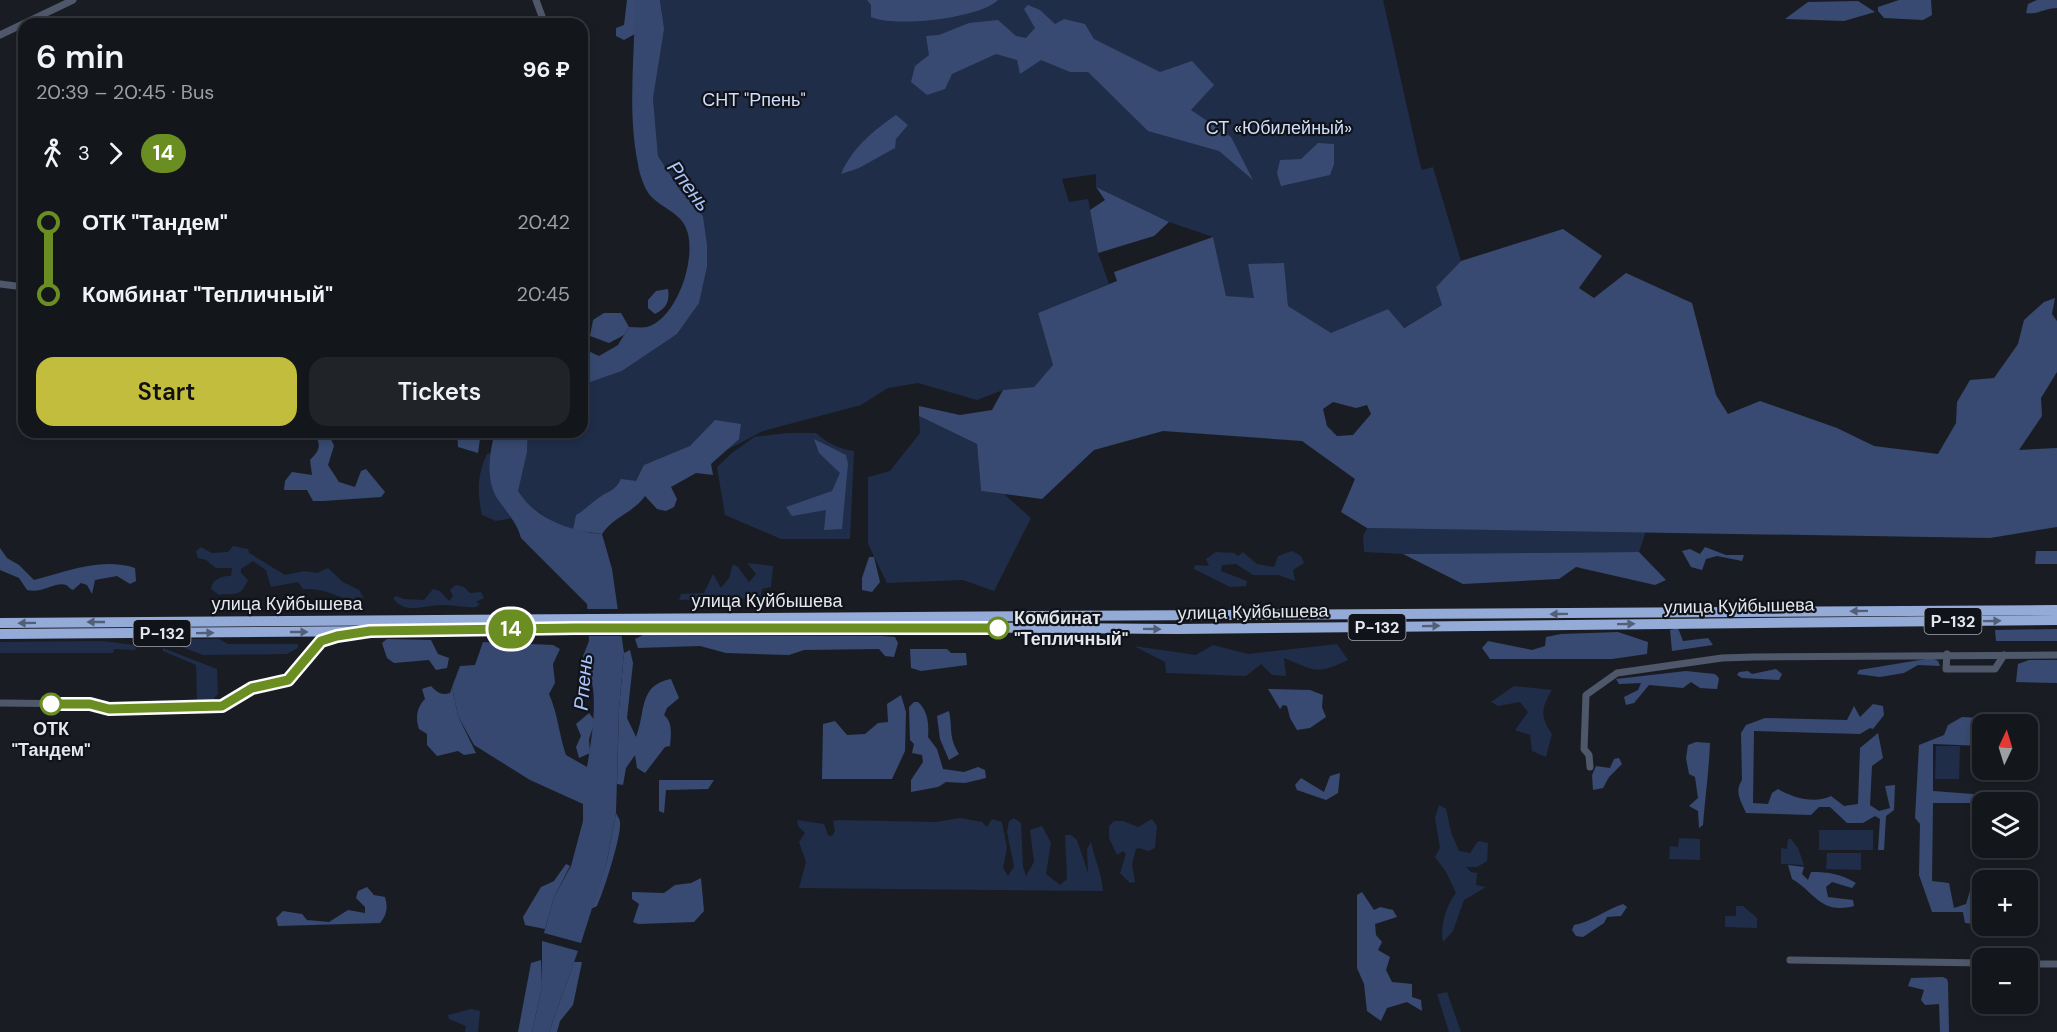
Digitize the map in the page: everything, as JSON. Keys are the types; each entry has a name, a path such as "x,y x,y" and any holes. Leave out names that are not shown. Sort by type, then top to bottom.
{"highway":[{"name":"улица Куйбышева","path":"630,623 2057,610"},
{"name":"улица Куйбышева","path":"630,623 1177,629 2057,620"},
{"name":"улица Куйбышева","path":"0,623 575,623"},
{"name":"улица Куйбышева","path":"0,634 370,631 575,623"},
{"name":"Р-132","path":"575,623 630,623"}],"street":[{"path":"35,18 73,0"},
{"path":"536,0 543,18"},
{"path":"0,35 18,26"},
{"path":"0,284 18,286"},
{"path":"0,703 90,704 109,709 222,706 252,688 288,680 321,641 370,631"},
{"path":"1947,654 1946,669 1995,669 2004,655"},
{"path":"1590,767 1589,755 1584,749 1586,695 1617,673 1722,658 1947,654 2057,655"},
{"path":"1790,960 1972,963"},
{"path":"2038,964 2057,964"}],"green space":[{"name":"СТ «Юбилейный»","path":"660,0 1383,0 1422,170 1433,167 1461,261 1436,287 1442,305 1403,328 1388,309 1331,334 1288,306 1284,264 1248,265 1255,299 1226,296 1213,237 1169,222 1096,187 1096,174 1062,179 1069,202 1088,199 1098,253 1109,284 1038,313 1053,365 1034,387 1003,390 977,400 918,383 888,388 861,405 763,431 573,530 542,514 517,490 527,452 528,438 588,438 588,383 622,371 677,334 699,303 707,267 703,216 680,190 658,156 653,98 662,11","holes":["908,125 869,160 841,173"]},
{"path":"919,416 977,444 981,491 1004,494 1031,518 994,591 963,580 887,583 868,544 868,477 890,471 920,433"},
{"path":"787,433 816,433 834,445 854,451 850,539 781,539 725,515 717,467 754,437"},
{"path":"491,453 490,471 494,488 512,518 496,521 482,515 479,499 480,477 487,454"},
{"path":"1367,528 1646,531 1639,552 1403,554 1364,552 1363,536"},
{"path":"233,546 248,549 249,553 285,575 304,571 317,573 328,568 343,582 359,590 364,598 357,597 351,601 322,591 303,589 298,582 271,587 266,570 253,561 241,569 241,573 248,580 242,590 237,594 219,595 211,589 212,585 218,578 231,576 232,568 216,568 206,560 198,558 196,551 201,547 212,553 228,552"},
{"path":"1292,551 1301,556 1304,563 1293,570 1295,581 1278,575 1253,575 1236,564 1222,565 1221,571 1247,581 1246,586 1230,587 1194,569 1195,565 1209,566 1206,559 1216,552 1234,553 1238,556 1243,552 1257,564 1274,567 1278,556"},
{"path":"747,563 773,566 771,587 762,589 760,598 679,600 681,594 704,593 713,574 721,588 729,578 733,564 749,582 756,574"},
{"path":"456,585 464,587 470,593 481,592 484,598 476,602 480,604 476,607 437,605 410,608 404,607 393,598 396,596 404,599 424,600 433,589 440,591 449,601 453,596 450,590"},
{"path":"176,639 219,639 228,644 298,644 298,648 287,654 203,655 174,644"},
{"path":"102,641 134,645 136,650 114,649 113,653 0,653 0,642"},
{"path":"1337,644 1348,660 1329,668 1316,670 1284,658 1286,676 1272,675 1261,664 1246,676 1166,673 1165,662 1134,646 1196,655 1213,645 1248,654"},
{"path":"163,648 217,669 218,694 211,702 197,702 196,665 163,651"},
{"path":"1514,686 1552,690 1543,712 1545,722 1552,734 1546,757 1532,751 1530,735 1515,730 1528,712 1520,702 1498,706 1491,702"},
{"path":"1936,746 1960,746 1959,779 1935,779"},
{"path":"1439,805 1446,809 1451,832 1459,851 1470,853 1478,841 1488,843 1487,861 1477,867 1466,867 1471,872 1477,873 1476,885 1486,887 1464,900 1453,931 1443,942 1442,930 1445,916 1456,893 1446,872 1435,857 1440,848 1435,818"},
{"path":"960,818 982,822 987,827 992,819 1002,822 1007,848 1003,868 1008,876 1014,866 1007,832 1009,821 1014,818 1021,823 1023,867 1026,876 1034,862 1030,830 1042,826 1051,843 1046,874 1060,885 1067,879 1065,835 1071,835 1077,840 1088,873 1087,849 1091,842 1103,891 799,888 806,862 799,842 805,833 798,826 797,820 824,824 828,835 832,836 835,831 833,821 838,820 936,822"},
{"path":"1152,819 1157,826 1155,848 1148,851 1136,849 1132,864 1135,882 1130,883 1120,873 1126,854 1123,851 1117,855 1109,838 1109,826 1114,821 1123,821 1138,827"},
{"path":"1819,830 1873,830 1873,850 1819,850"},
{"path":"1679,838 1700,839 1700,860 1669,859 1670,846 1678,847"},
{"path":"1788,839 1791,839 1798,848 1804,865 1781,864 1781,848 1787,849"},
{"path":"1827,853 1861,853 1861,870 1826,869"},
{"path":"1736,906 1743,906 1757,918 1757,928 1725,927 1725,916 1736,916"},
{"path":"1447,992 1461,1032 1449,1032 1437,994"},
{"path":"471,1009 480,1011 478,1032 465,1032 466,1026 449,1019 448,1015"}],"shaded area":[{"path":"627,0 635,0 635,34 624,40 616,36 616,28 624,25"},
{"path":"635,0 660,0 664,29 653,98 658,156 680,190 703,216 707,267 699,303 677,334 622,371 588,383 588,351 599,356 618,345 629,327 647,327 658,321 668,312 676,299 687,269 689,240 683,222 658,203 649,194 644,184 635,144 632,103"},
{"path":"867,0 998,0 974,12 957,16 899,22 871,17 871,5"},
{"path":"1899,0 1931,0 1932,15 1923,20 1884,18 1878,11 1878,7"},
{"path":"2037,0 2057,0 2057,8 2026,13 2028,4"},
{"path":"1858,1 1875,12 1844,21 1785,19 1808,2"},
{"path":"1028,5 1040,10 1055,24 1064,19 1085,24 1094,39 1160,72 1192,61 1214,85 1191,110 1231,137 1253,180 1219,151 1148,131 1088,72 1070,72 1041,60 1020,74 1017,60 996,54 952,74 945,89 927,95 911,82 915,66 929,55 926,36 939,35 969,23 998,20 1016,36 1026,38 1035,28 1024,9"},
{"path":"896,115 908,125 896,139 895,148 859,168 841,174 851,156 864,140"},
{"path":"1318,143 1334,144 1334,164 1330,175 1281,186 1277,173 1280,160 1301,159"},
{"path":"1096,187 1169,222 1154,236 1098,253 1090,210 1105,200"},
{"path":"1563,229 1602,256 1579,288 1594,298 1626,273 1692,303 1716,395 1728,414 1760,401 1837,428 1874,446 1938,454 1956,423 1957,402 1970,380 1994,378 2018,344 2024,320 2044,302 2055,298 2052,314 2057,321 2057,372 2041,398 2042,416 2019,450 2057,448 2057,527 1990,538 1367,528 1341,512 1355,479 1302,441 1163,431 1094,450 1042,499 981,491 977,444 919,416 919,406 960,415 992,410 1003,390 1034,387 1053,365 1038,313 1117,281 1114,272 1213,237 1226,296 1254,298 1248,264 1284,263 1288,306 1331,333 1388,309 1404,328 1442,305 1436,287 1461,261","holes":["1333,402 1356,408 1367,405 1371,414 1353,435 1337,436 1327,426 1323,409"]},
{"path":"668,289 666,304 655,314 648,308 648,300 656,291"},
{"path":"604,313 621,313 629,327 624,335 609,343 590,336 593,320"},
{"path":"715,420 741,424 739,439 711,464 713,475 696,473 671,487 677,499 674,507 666,511 657,509 645,496 602,534 573,530 576,515 614,488 621,479 636,481 644,465 690,446"},
{"path":"317,438 331,438 334,446 328,465 339,482 355,487 361,471 366,469 385,492 381,497 313,501 307,490 284,490 285,481 292,472 312,475 310,460 319,447"},
{"path":"457,438 480,438 478,453 458,447"},
{"path":"494,438 528,438 527,452 518,491 534,509 554,522 577,530 602,534 612,569 624,653 619,709 616,813 607,861 581,943 544,933 554,897 571,866 583,821 583,804 530,780 474,745 458,716 452,687 460,666 475,665 483,642 553,645 560,649 553,664 555,683 549,694 566,755 587,767 594,697 583,656 589,641 587,604 521,538 515,523 499,501 492,485 491,449"},
{"path":"814,439 846,455 848,464 842,529 824,530 826,510 792,516 786,507 832,491 840,473 819,453"},
{"path":"1705,547 1726,555 1744,555 1742,561 1717,556 1706,559 1702,570 1691,567 1682,551 1690,549 1700,554"},
{"path":"0,548 7,558 19,565 34,580 83,567 109,564 135,568 136,581 130,584 117,576 95,580 92,594 87,585 81,583 73,590 62,584 33,591 27,590 19,578 0,570"},
{"path":"2036,551 2057,551 2057,564 2035,564"},
{"path":"1639,552 1666,580 1655,585 1576,567 1559,579 1463,584 1403,554"},
{"path":"869,557 874,557 880,582 872,592 862,590 862,578"},
{"path":"1678,628 1683,641 1708,638 1713,645 1672,651 1670,630"},
{"path":"2057,629 2057,641 1996,641 1995,630"},
{"path":"1618,632 1648,642 1647,654 1612,659 1490,659 1482,648 1488,641 1532,650 1545,646 1546,637 1561,634"},
{"path":"643,635 882,636 895,637 898,643 894,657 885,656 879,649 804,650 789,655 726,653 700,646 638,648 635,639"},
{"path":"387,639 431,640 438,654 449,658 447,668 436,670 429,660 394,663 387,658 382,643"},
{"path":"910,649 947,649 951,653 966,653 967,665 921,671 911,668"},
{"path":"630,650 633,663 627,718 636,737 645,701 653,687 671,679 679,698 667,708 664,715 670,725 670,746 665,747 645,773 637,768 635,755 626,768 623,785 617,784 619,709 624,653"},
{"path":"1932,658 1938,661 1940,666 1918,665 1904,673 1880,677 1857,674 1859,670"},
{"path":"2029,660 2057,660 2057,683 2016,682 2018,664"},
{"path":"1776,669 1782,674 1779,680 1742,678 1737,675 1739,672 1748,671 1752,674"},
{"path":"1686,671 1715,674 1719,678 1717,689 1700,688 1691,682 1683,688 1649,685 1634,703 1626,705 1624,697 1638,690 1641,683 1619,684 1616,679"},
{"path":"431,686 442,694 450,693 452,687 458,716 476,753 464,755 458,751 437,756 427,745 427,734 419,729 417,716 425,699 422,689"},
{"path":"1268,689 1310,690 1323,695 1322,707 1326,717 1310,728 1297,730 1290,718 1287,706 1283,705 1280,709"},
{"path":"901,695 906,712 905,751 892,779 822,779 823,724 835,721 847,735 865,734 878,723 888,722 887,704"},
{"path":"914,702 918,702 926,714 928,737 937,749 943,769 964,772 978,767 985,770 986,778 965,783 946,782 938,787 911,792 911,780 923,762 922,755 912,753 914,744 910,740 909,707"},
{"path":"1873,704 1883,706 1884,715 1873,729 1870,728 1860,734 1754,731 1753,803 1768,804 1772,793 1778,789 1804,799 1818,800 1831,796 1844,806 1858,804 1860,748 1878,733 1883,758 1872,766 1870,805 1879,811 1890,808 1885,786 1895,785 1894,810 1886,816 1884,850 1878,850 1880,819 1875,816 1863,823 1847,823 1830,807 1819,807 1811,815 1746,813 1738,793 1742,780 1741,733 1746,725 1765,718 1847,720 1854,706 1860,717"},
{"path":"949,711 952,737 959,754 949,760 940,739 937,716"},
{"path":"589,713 595,721 589,739 590,753 579,758 576,747 581,736 576,724"},
{"path":"1962,717 1972,717 1972,746 1933,744 1933,791 1972,794 1972,803 1933,803 1932,881 1949,883 1954,908 1966,904 1972,884 1972,924 1965,923 1963,912 1932,912 1919,875 1920,824 1915,818 1919,745 1944,735 1948,725"},
{"path":"1696,742 1710,743 1703,825 1699,828 1698,811 1689,806 1698,798 1695,777 1689,774 1686,758 1688,745"},
{"path":"1619,758 1622,764 1609,777 1603,788 1593,790 1592,775 1596,766 1610,768 1614,759"},
{"path":"1340,773 1338,793 1326,800 1297,790 1295,785 1301,778 1324,792 1330,776"},
{"path":"659,780 714,780 708,789 666,790 664,813 659,811"},
{"path":"616,813 620,820 620,829 615,851 597,906 591,909 607,861"},
{"path":"566,864 570,866 554,897 545,929 525,925 523,917 541,887 554,881"},
{"path":"1788,865 1804,867 1802,874 1808,880 1811,872 1824,872 1856,883 1852,888 1832,882 1826,887 1828,897 1853,900 1854,906 1842,908 1825,905 1792,879"},
{"path":"701,878 704,911 694,922 638,924 633,922 639,904 632,899 632,892 664,893 675,885 691,883"},
{"path":"367,887 374,895 385,897 386,911 380,923 278,926 276,918 283,911 302,914 307,920 329,922 348,910 365,913 365,907 356,898 358,891"},
{"path":"1362,892 1374,910 1380,907 1393,910 1397,917 1375,924 1376,935 1382,942 1378,950 1390,957 1386,970 1392,982 1412,984 1412,997 1421,1000 1422,1011 1407,1002 1387,1008 1381,1021 1367,1011 1364,984 1357,968 1357,895"},
{"path":"1623,904 1627,907 1621,916 1607,917 1604,923 1583,937 1576,936 1572,930 1574,925"},
{"path":"542,941 578,951 549,1032 532,1032 542,986"},
{"path":"541,960 542,986 532,1032 518,1032 531,963"},
{"path":"574,962 582,962 573,1005 560,1021 557,1032 549,1032"},
{"path":"1943,977 1948,983 1949,1032 1940,1032 1939,1004 1925,1005 1921,1000 1924,990 1908,986 1911,978"}],"pier":[{"path":"583,609 622,609 625,636 586,636"}],"bus line":[{"name":"14","path":"51,704 90,704 109,709 222,706 252,688 288,680 310,651 321,641 370,631 575,628 998,628"}],"place":[{"name":"Комбинат \"Тепличный\"","path":"998,628"},
{"name":"ОТК \"Тандем\"","path":"51,704"}],"park label":[{"name":"СНТ \"Рпень\"","path":"754,100"}],"water label":[{"name":"Рпень","path":"689,186"},
{"name":"Рпень","path":"583,682"}]}
